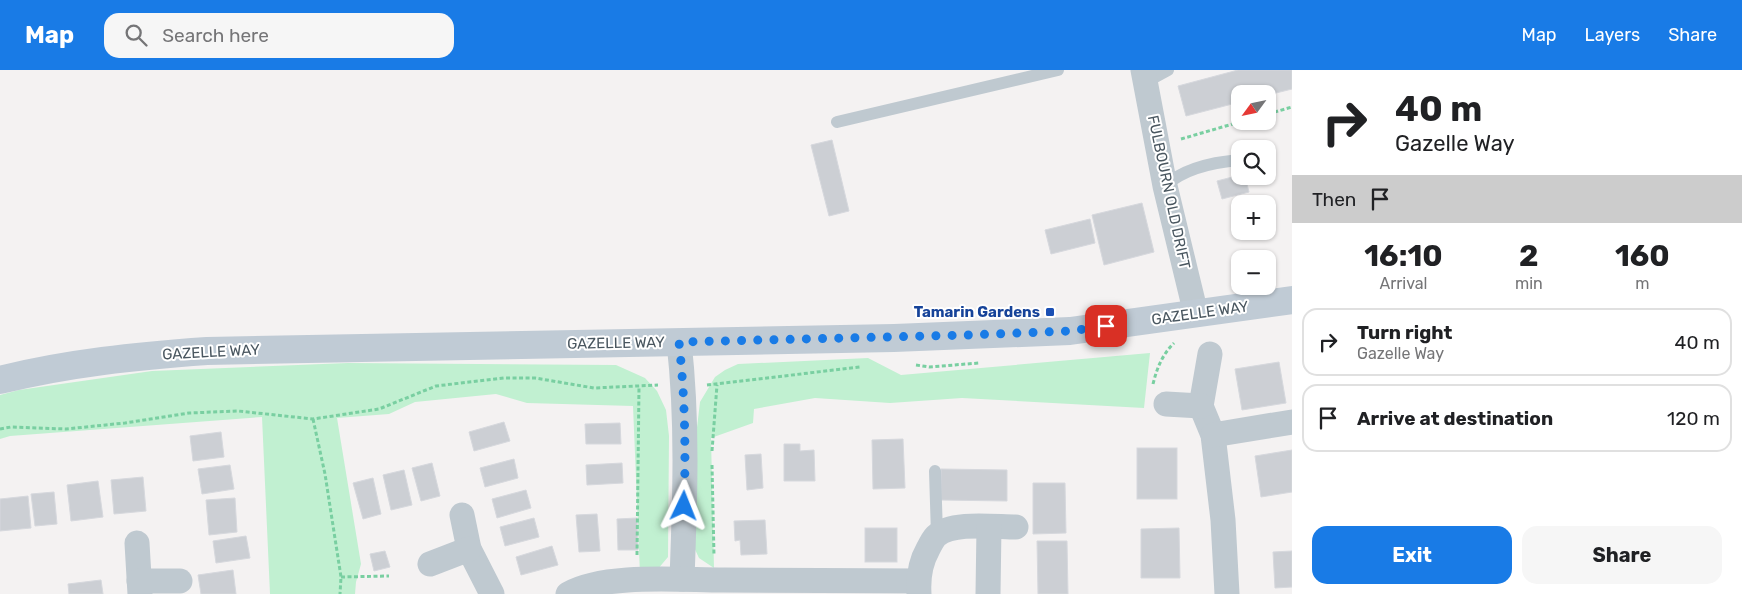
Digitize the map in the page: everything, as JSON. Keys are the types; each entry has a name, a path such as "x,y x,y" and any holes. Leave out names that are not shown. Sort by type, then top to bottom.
{"street":[{"name":"FULBOURN OLD DRIFT","path":"1144,76 1166,186 1196,314"},
{"name":"GAZELLE WAY","path":"0,380 80,363 136,356 207,351 894,338 1070,331 1292,300"},
{"path":"679,342 684,385 686,452 682,579"},
{"path":"1210,354 1201,406 1213,435 1223,520 1227,594"},
{"path":"1166,404 1201,406"},
{"path":"1213,435 1292,422"},
{"path":"462,515 469,549 492,594"},
{"path":"568,594 578,588 595,584 637,580 682,579 714,580 752,587 918,587 923,557 937,535 949,529 959,527 1016,527"},
{"path":"988,594 989,527"},
{"path":"137,543 140,587 180,580"},
{"path":"430,564 469,549"}],"lane":[{"path":"837,122 1058,70"},
{"path":"1144,76 1168,70"},
{"path":"1166,186 1172,180 1188,172 1220,162 1231,161"},
{"path":"935,471 937,535"}],"path":[{"path":"1276,112 1292,108"},
{"path":"1158,145 1231,124"},
{"path":"1166,404 1157,398 1153,384 1165,352 1178,338 1171,339"},
{"path":"914,364 929,367 982,363"},
{"path":"0,429 12,427 66,429 125,423 189,413 238,411 313,419 379,409 436,386 504,378 535,378 594,388 717,385 869,366"},
{"path":"712,452 717,385"},
{"path":"637,580 639,386"},
{"path":"313,419 325,474 341,577 340,594"},
{"path":"712,462 714,580"},
{"path":"341,577 389,576"}],"green space":[{"path":"1150,353 1144,408 962,398 890,403 815,398 754,409 753,423 711,438 714,568 699,558 692,543 692,470 700,402 715,377 738,364 868,358 901,375"},
{"path":"348,363 616,365 645,378 657,391 666,410 669,436 668,557 657,570 640,574 633,406 527,403 496,394 415,402 389,414 337,418 361,564 355,594 270,594 262,417 10,436 0,439 0,395 19,390 152,371"}],"building":[{"path":"1238,70 1292,70 1292,89 1276,93 1276,85 1231,85 1231,104 1186,116 1178,86"},
{"path":"832,140 849,211 829,216 811,145"},
{"path":"1231,177 1231,185 1247,185 1249,192 1231,195 1231,197 1222,199 1217,181"},
{"path":"1142,203 1154,252 1104,265 1092,215"},
{"path":"1090,219 1095,243 1051,254 1045,230"},
{"path":"1279,362 1286,403 1242,410 1235,369"},
{"path":"504,422 510,441 474,451 469,432"},
{"path":"620,423 621,444 586,444 585,424"},
{"path":"221,432 224,457 193,461 190,436"},
{"path":"903,439 905,488 873,489 872,440"},
{"path":"784,444 800,444 800,451 814,450 815,481 784,481"},
{"path":"1137,448 1177,448 1177,499 1137,499"},
{"path":"1292,450 1292,492 1261,497 1255,456"},
{"path":"761,454 763,488 747,490 745,455"},
{"path":"514,459 518,478 485,487 480,468"},
{"path":"432,463 440,496 421,501 412,468"},
{"path":"622,463 623,483 587,485 586,465"},
{"path":"230,465 234,489 202,494 198,469"},
{"path":"941,469 1007,470 1007,501 941,500"},
{"path":"404,470 412,505 391,510 383,475"},
{"path":"143,477 146,511 114,514 111,480"},
{"path":"373,478 381,514 363,519 353,483"},
{"path":"98,481 103,517 71,521 67,485"},
{"path":"1033,483 1065,483 1066,533 1033,534"},
{"path":"526,490 531,508 497,518 492,499"},
{"path":"54,492 57,524 35,526 31,494"},
{"path":"28,496 31,528 0,531 0,499"},
{"path":"235,498 237,532 209,535 206,500"},
{"path":"597,514 600,551 579,552 576,515"},
{"path":"534,518 539,537 505,546 500,527"},
{"path":"637,518 638,550 618,550 617,519"},
{"path":"765,520 767,554 741,555 740,540 735,541 734,521"},
{"path":"865,528 897,528 897,562 865,562"},
{"path":"1179,528 1180,578 1141,578 1141,529"},
{"path":"246,536 250,558 216,563 213,541"},
{"path":"1037,541 1067,541 1068,594 1038,594"},
{"path":"552,546 558,565 521,575 516,557"},
{"path":"385,551 390,567 374,571 370,554"},
{"path":"1292,551 1292,587 1275,588 1273,552"},
{"path":"233,570 236,594 201,594 198,575"},
{"path":"101,580 103,594 69,594 68,584"}],"place":[{"name":"Tamarin Gardens","path":"1050,312"}],"route":[{"path":"684,506 686,452 684,385 679,342 894,338 1070,331 1106,326"}]}
